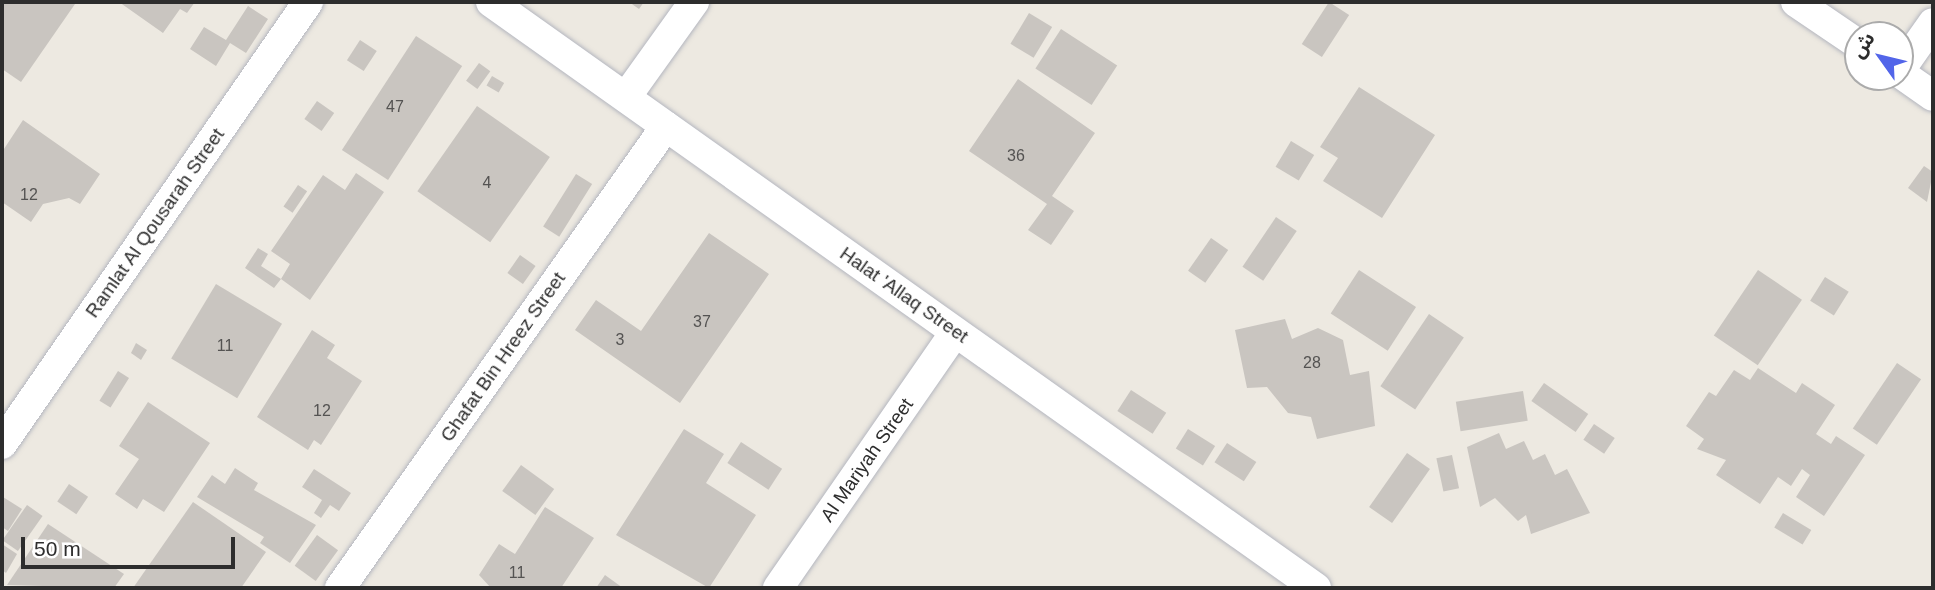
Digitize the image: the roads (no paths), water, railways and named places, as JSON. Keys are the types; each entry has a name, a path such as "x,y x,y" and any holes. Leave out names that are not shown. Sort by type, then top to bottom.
{"street":[{"name":"Ramlat Al Qousarah Street","path":"2,444 308,2"},
{"name":"Halat 'Allaq Street","path":"491,2 1316,588"},
{"path":"626,97 694,2"},
{"path":"1796,2 1844,35"},
{"path":"1914,51 1933,23"},
{"path":"1914,82 1933,96"},
{"name":"Ghafat Bin Hreez Street","path":"340,588 666,126"},
{"name":"Al Mariyah Street","path":"778,588 955,332"}]}
